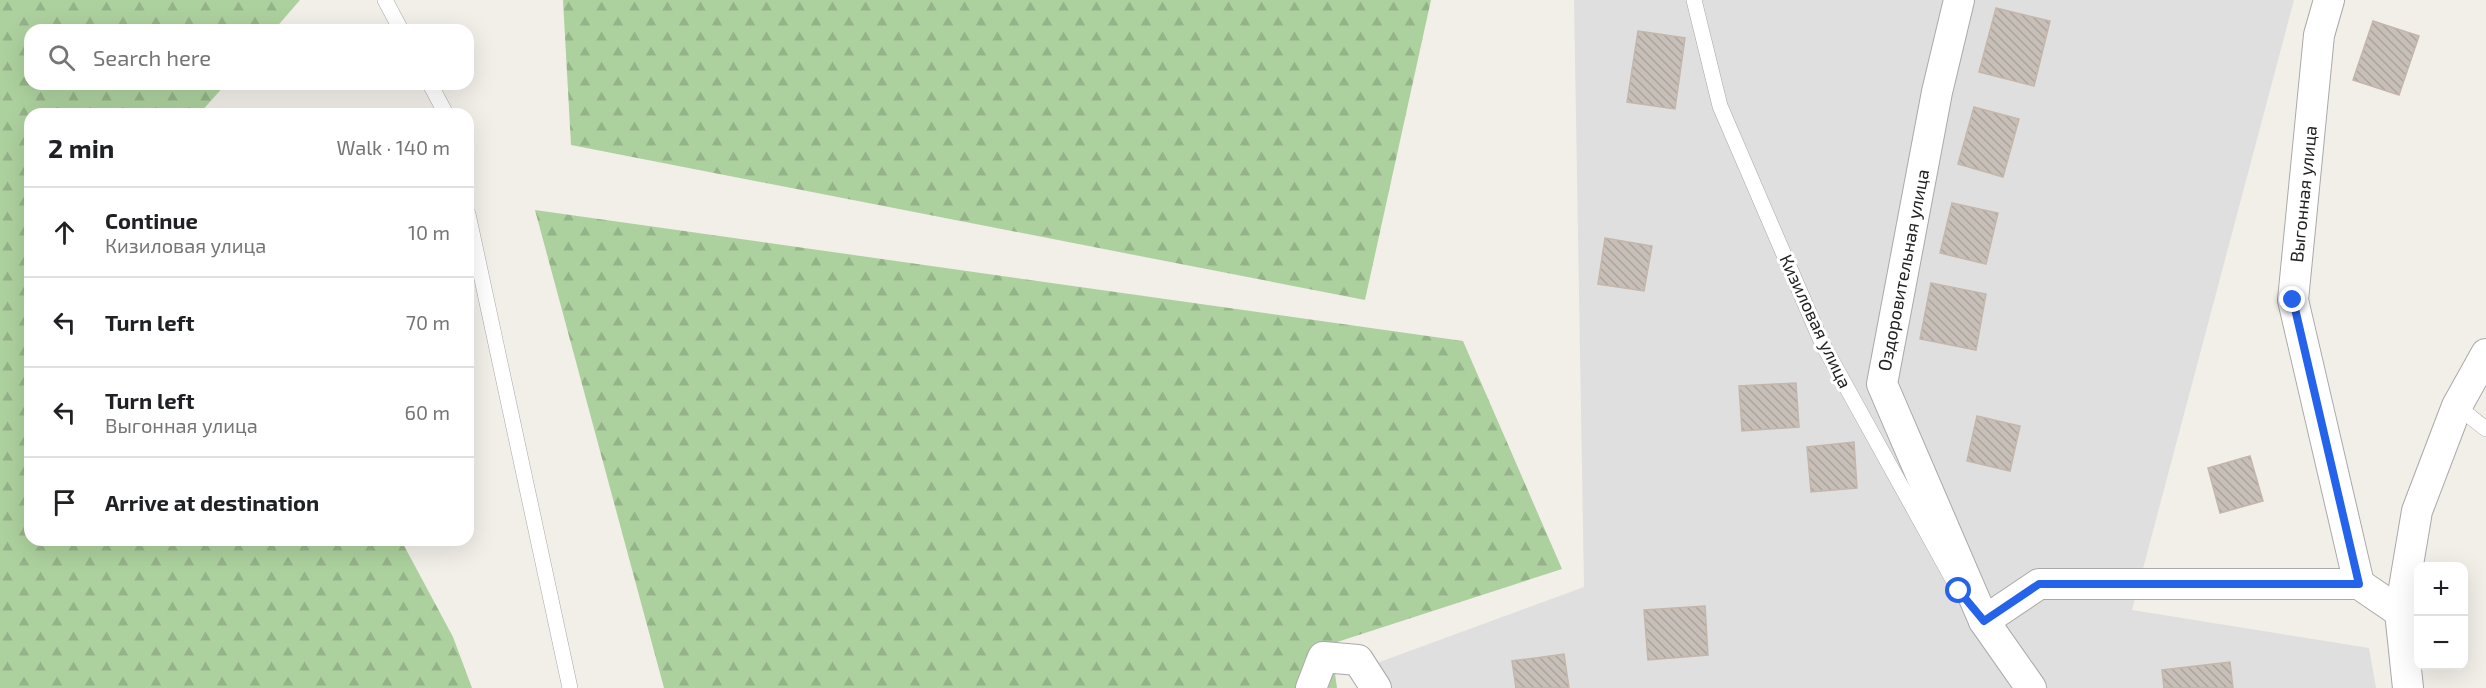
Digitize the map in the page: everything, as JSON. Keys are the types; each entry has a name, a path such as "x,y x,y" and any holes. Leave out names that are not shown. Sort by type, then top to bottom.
{"street":[{"name":"Оздоровительная улица","path":"1959,0 1937,92 1882,384 1984,621 2031,688"},
{"name":"Выгонная улица","path":"2329,0 2319,35 2293,300 2359,584"},
{"path":"2408,688 2400,612 2417,512 2457,406 2486,354"},
{"path":"1984,621 2039,584 2359,584 2400,612"},
{"path":"1311,688 1323,657 1358,660 1376,688"}],"lane":[{"path":"385,0 398,24"},
{"name":"Кизиловая улица","path":"1694,0 1720,106 1822,343 1959,591 1984,621"},
{"path":"433,90 443,108"},
{"path":"474,242 570,688"},
{"path":"2457,406 2486,429"}],"shaded area":[{"path":"1574,0 2294,0 2132,610 2369,648 2376,688 1369,688 1366,667 1584,587"}],"green space":[{"path":"0,0 300,0 279,24 24,24 24,90 221,90 204,108 24,108 24,546 404,546 453,637 472,688 0,688"},
{"path":"563,0 1431,0 1365,300 571,145"},
{"path":"535,210 1463,341 1562,569 1331,644 1337,688 664,688"}],"building":[{"path":"1996,8 2050,21 2034,86 1979,72"},
{"path":"2373,21 2419,36 2399,95 2353,80"},
{"path":"1638,31 1685,38 1675,109 1627,102"},
{"path":"1974,107 2019,119 2003,177 1958,164"},
{"path":"1952,203 1998,213 1986,264 1940,253"},
{"path":"1605,238 1652,246 1644,291 1598,284"},
{"path":"1931,283 1986,294 1976,350 1920,339"},
{"path":"1796,383 1799,427 1742,431 1739,386"},
{"path":"1977,416 2020,426 2010,471 1967,461"},
{"path":"1854,442 1857,488 1811,492 1807,447"},
{"path":"2250,456 2263,501 2220,513 2208,468"},
{"path":"1705,606 1708,655 1648,660 1644,610"},
{"path":"1564,654 1569,688 1516,688 1512,661"},
{"path":"2230,662 2233,688 2164,688 2162,670"}],"route":[{"path":"1959,591 1984,621 2039,584 2359,584 2293,300"}]}
